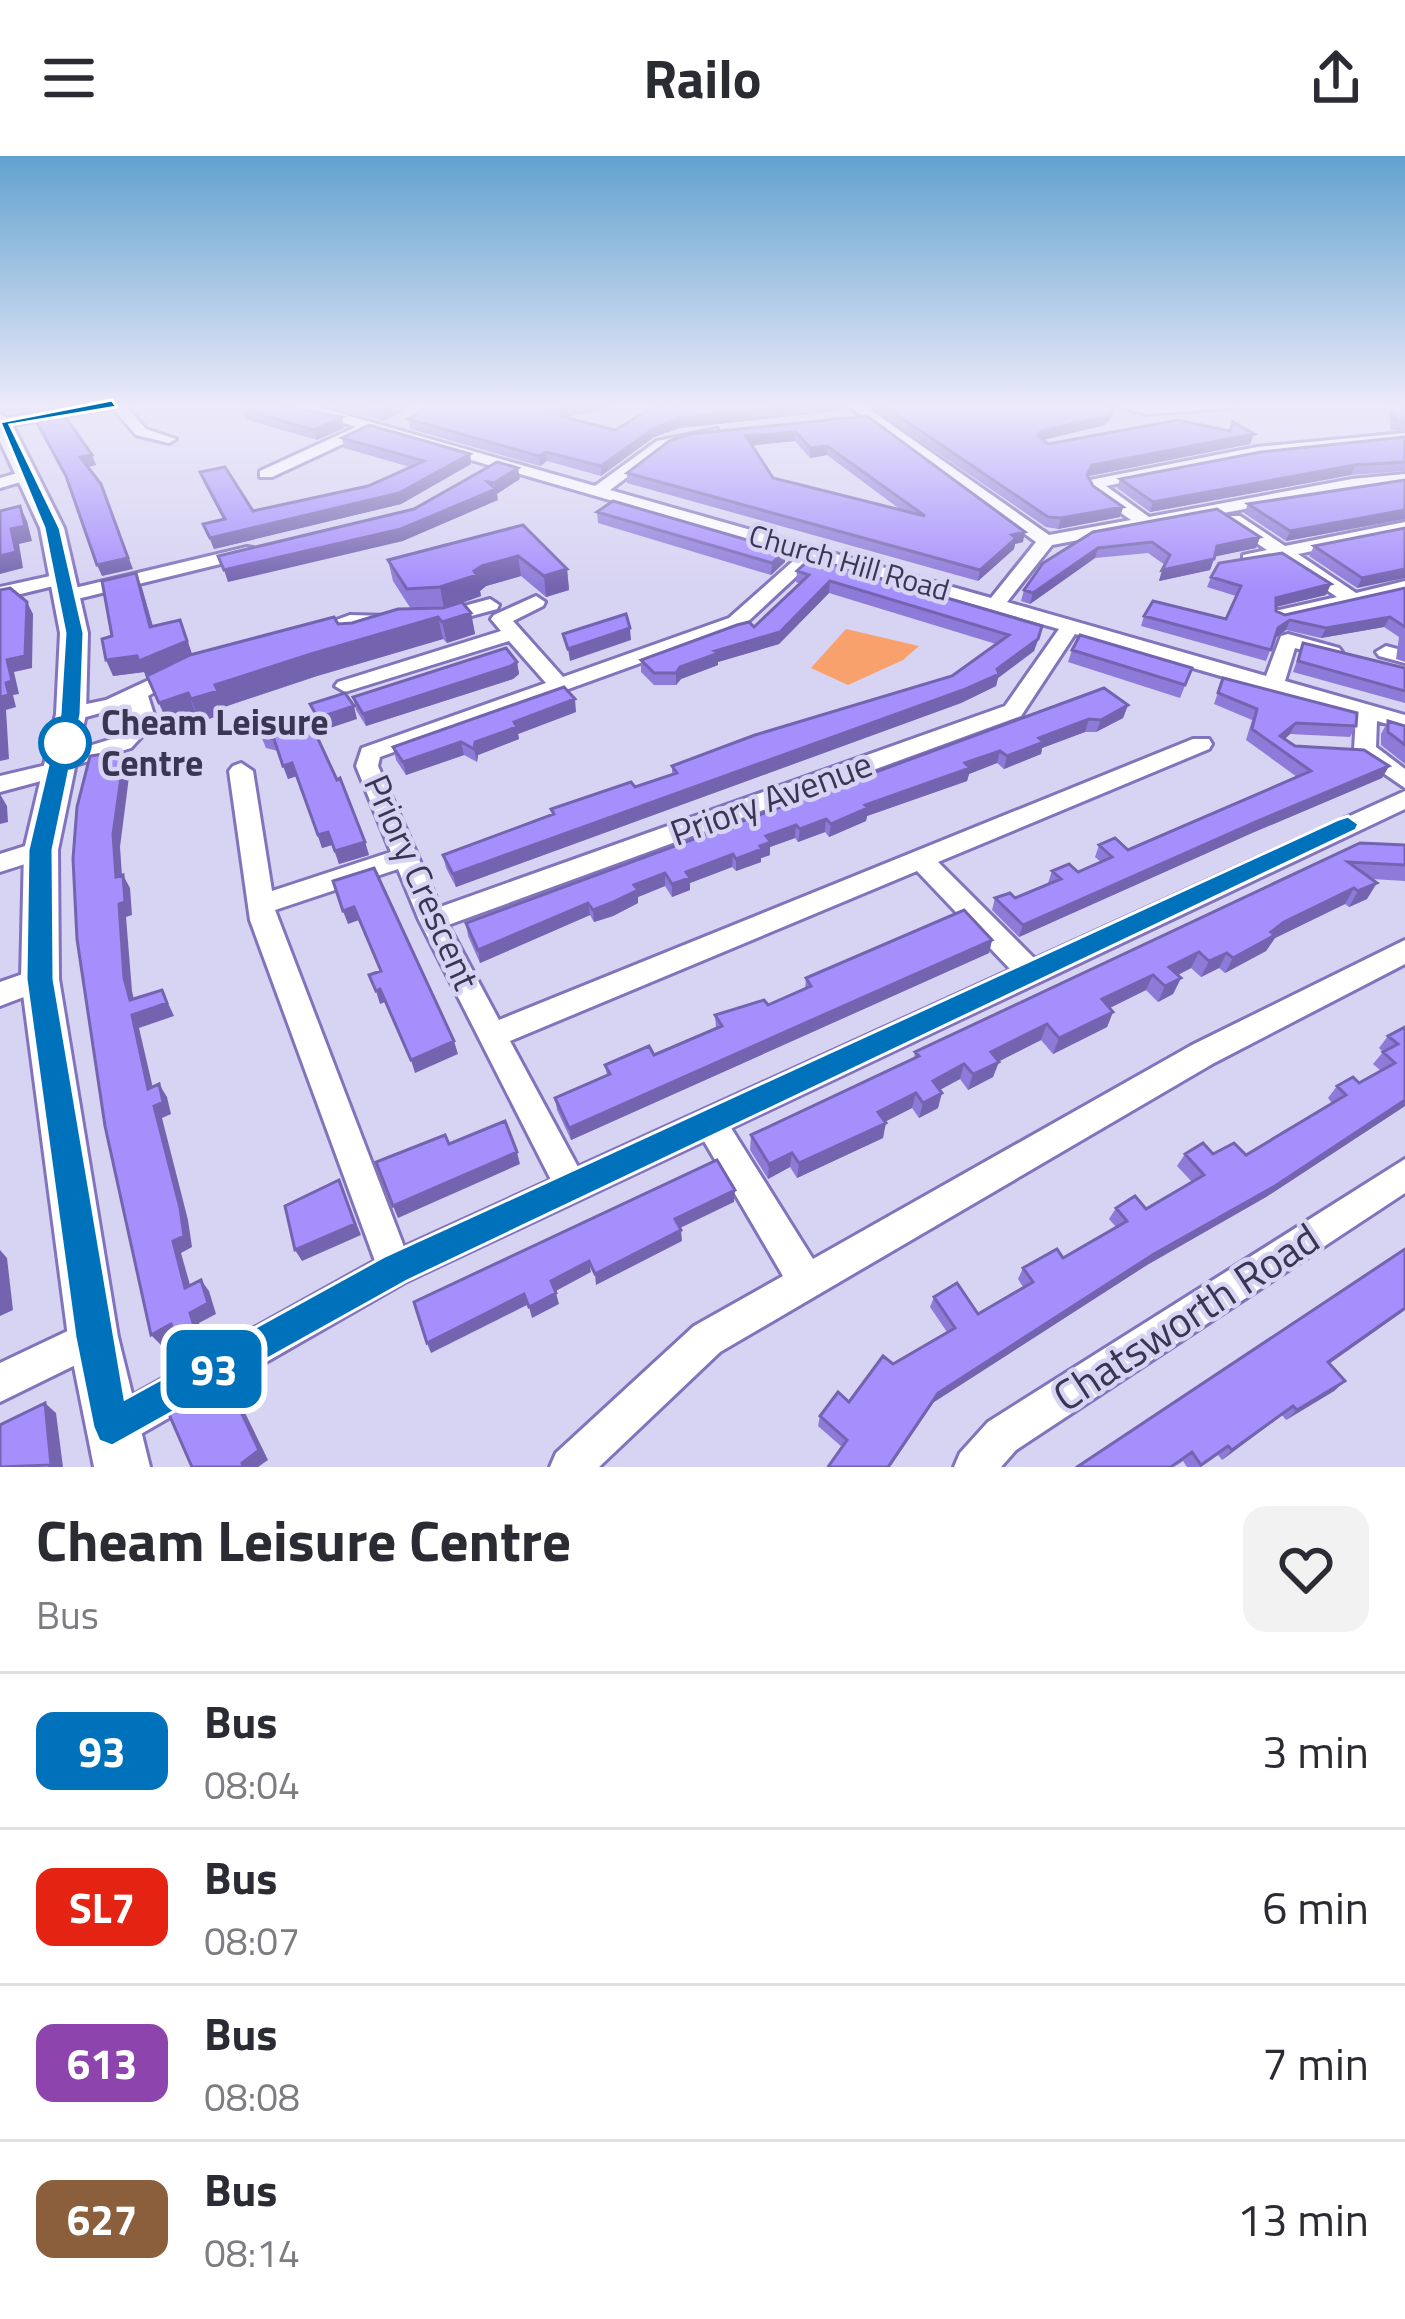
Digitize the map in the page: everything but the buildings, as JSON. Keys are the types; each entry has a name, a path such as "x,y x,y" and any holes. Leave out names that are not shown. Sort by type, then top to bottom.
{"main road":[{"path":"23,465 52,528 75,656 71,714 40,850 40,979 93,1337 117,1447"}],"street":[{"path":"266,474 287,465"},
{"path":"473,476 492,465"},
{"name":"Church Hill Road","path":"508,465 1405,722"},
{"path":"598,491 635,465"},
{"path":"939,465 1046,541"},
{"path":"1144,521 1100,491 1096,483 1189,465"},
{"path":"0,483 28,475"},
{"path":"994,605 1046,541 1405,479"},
{"path":"1216,509 1353,599"},
{"path":"1220,565 1405,527"},
{"path":"0,593 66,586 266,547"},
{"name":"Priory Crescent","path":"572,1188 432,920 367,766 370,753 736,622 813,552"},
{"path":"1282,615 1405,587"},
{"path":"345,686 536,602"},
{"path":"288,639 350,621 502,619 558,683"},
{"name":"Priory Avenue","path":"432,920 1012,711 1071,626"},
{"path":"1273,685 1288,640 1376,657 1405,672"},
{"path":"71,714 112,705 188,669"},
{"path":"0,784 134,736 145,722 136,694"},
{"path":"1366,712 1355,750 1405,780"},
{"path":"493,1035 1202,744"},
{"path":"241,771 261,905 395,1269"},
{"path":"117,1447 395,1269 1405,799"},
{"path":"0,863 40,850"},
{"path":"261,905 404,857"},
{"path":"922,861 1032,974"},
{"path":"570,1467 707,1339 1203,1054 1405,951"},
{"path":"0,994 40,979"},
{"path":"710,1123 806,1280"},
{"name":"Chatsworth Road","path":"974,1467 1002,1436 1405,1174"},
{"path":"0,1383 93,1337"}],"shaded area":[{"path":"846,629 919,646 903,660 848,685 811,668"}],"bus line":[{"name":"93","path":"24,465 52,528 74,633 71,714 40,850 40,979 93,1337 112,1427 395,1269 1348,824"}],"place":[{"name":"Cheam Leisure Centre","path":"65,743"}]}
